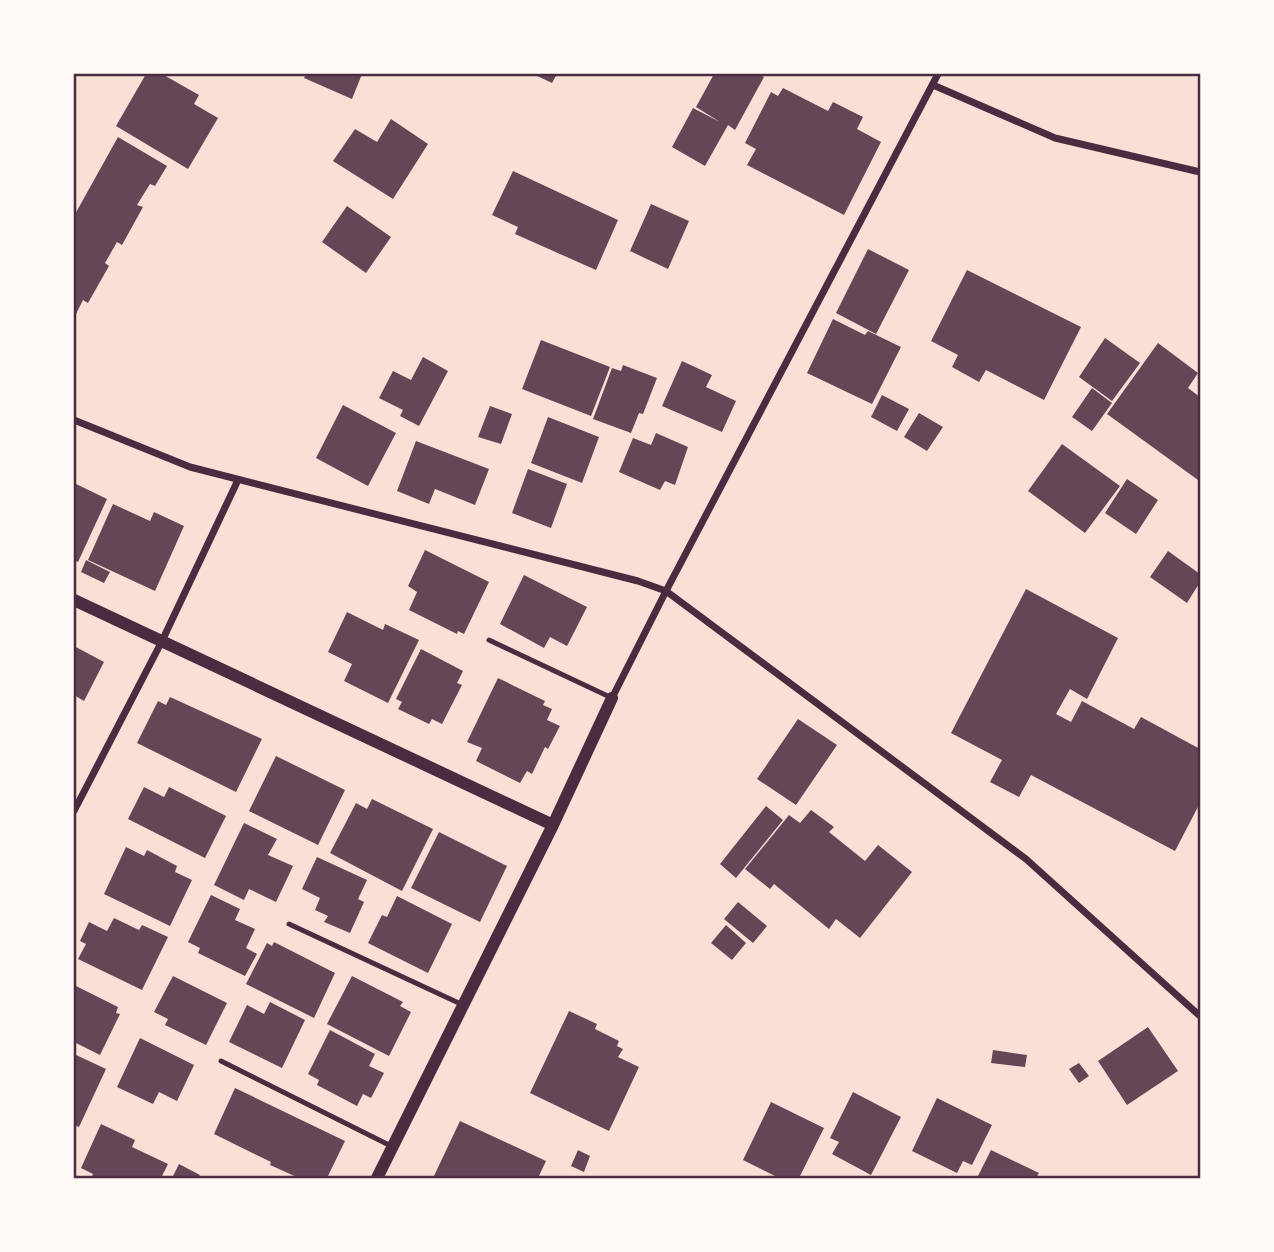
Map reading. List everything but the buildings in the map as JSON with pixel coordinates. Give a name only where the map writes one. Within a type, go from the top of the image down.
[{"type":"street","points":[[377,1178],[666,591],[938,74]]},
{"type":"street","points":[[933,85],[1055,138],[1200,172]]},
{"type":"street","points":[[74,420],[190,467],[638,581],[666,591],[1026,859],[1200,1016]]},
{"type":"street","points":[[74,811],[162,641],[238,480]]},
{"type":"street","points":[[74,600],[553,825]]},
{"type":"lane","points":[[489,640],[612,698]]},
{"type":"lane","points":[[289,924],[463,1005]]},
{"type":"lane","points":[[221,1061],[393,1147]]}]
